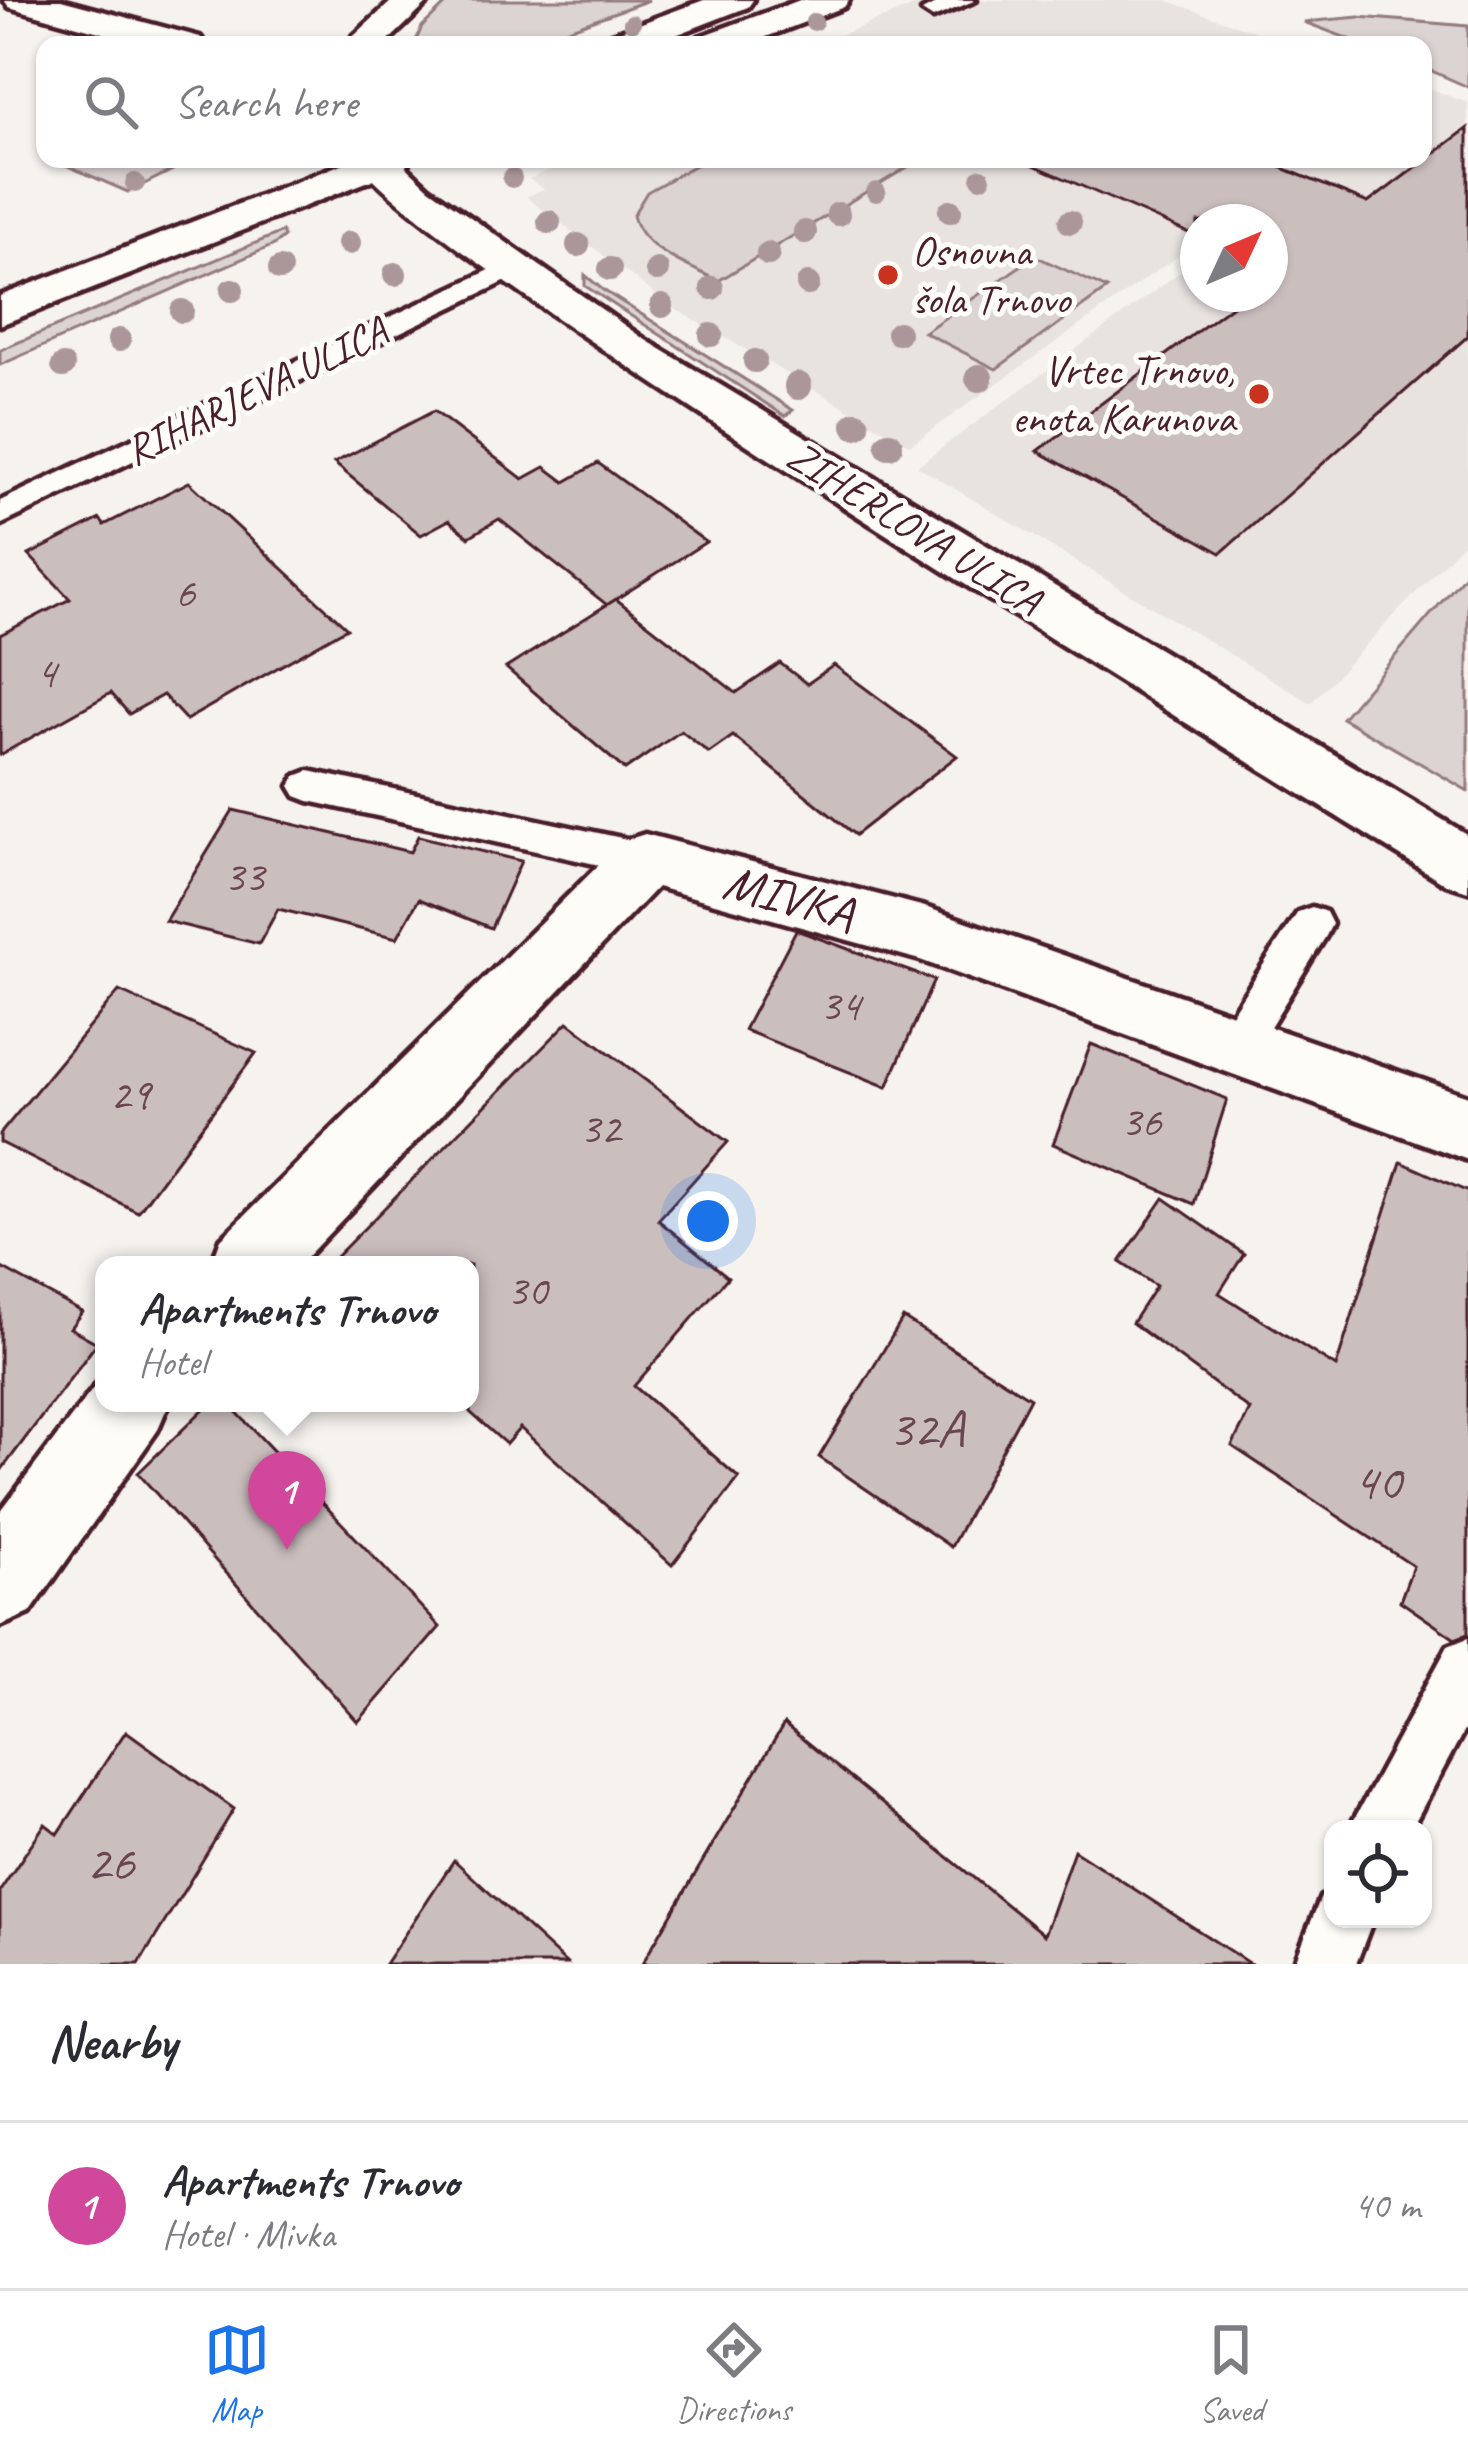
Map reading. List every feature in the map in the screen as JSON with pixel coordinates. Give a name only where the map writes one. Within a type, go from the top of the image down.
[{"type":"street","points":[[21,0],[154,36]]},
{"type":"street","points":[[372,36],[414,0]]},
{"type":"street","points":[[641,36],[736,0]]},
{"type":"street","points":[[736,36],[832,0]]},
{"type":"street","points":[[0,311],[362,168]]},
{"type":"street","name":"ZIHERLOVA ULICA","points":[[389,168],[414,197],[511,268],[772,441],[1468,866]]},
{"type":"street","points":[[257,1256],[645,859]]},
{"type":"street","name":"MIVKA","points":[[645,859],[926,934],[1468,1128]]},
{"type":"street","points":[[0,1583],[123,1412]]},
{"type":"lane","points":[[933,11],[964,0]]},
{"type":"lane","name":"RIHARJEVA ULICA","points":[[0,514],[511,268]]},
{"type":"lane","points":[[309,787],[645,859]]},
{"type":"lane","points":[[1235,1045],[1312,924]]},
{"type":"lane","points":[[1384,1820],[1468,1666]]},
{"type":"lane","points":[[1325,1964],[1339,1928]]},
{"type":"shaded area","points":[[450,0],[649,0],[549,36],[418,36]]},
{"type":"shaded area","points":[[929,0],[1166,0],[1267,36],[838,36]]},
{"type":"shaded area","points":[[1359,17],[1468,26],[1468,87],[1432,71],[1432,36],[1341,36],[1304,22]]},
{"type":"shaded area","points":[[1432,89],[1468,103],[1468,538],[1311,703],[917,466],[1180,272],[1180,312],[1288,312],[1288,204],[1180,204],[1180,255],[910,445],[675,309],[526,197],[544,189],[529,179],[554,168],[1432,168]]},
{"type":"shaded area","points":[[72,168],[177,168],[128,192]]},
{"type":"shaded area","points":[[690,168],[906,168],[718,281],[680,263],[638,228],[633,215],[647,192]]},
{"type":"shaded area","points":[[282,232],[284,237],[274,245],[0,365],[0,350]]},
{"type":"shaded area","points":[[1035,256],[1107,289],[996,369],[924,332]]},
{"type":"shaded area","points":[[585,275],[793,410],[785,416],[585,286]]},
{"type":"shaded area","points":[[1468,571],[1468,791],[1342,718]]},
{"type":"building","name":"Vrtec Trnovo, enota Karunova","points":[[1468,128],[1468,336],[1221,553],[1038,451],[1223,312],[1288,312],[1288,204],[1180,204],[1180,229],[1041,168],[1283,168],[1368,203],[1415,168],[1432,168],[1432,155]]},
{"type":"building","points":[[434,411],[523,479],[545,467],[565,482],[598,463],[706,542],[607,605],[499,519],[469,537],[449,520],[421,535],[334,463]]},
{"type":"building","points":[[189,482],[347,628],[186,720],[163,695],[129,714],[111,693],[0,755],[0,635],[70,599],[29,555],[100,519],[104,525]]},
{"type":"building","points":[[616,599],[736,693],[780,663],[807,684],[834,665],[957,756],[855,835],[733,736],[709,753],[681,731],[625,770],[506,668]]},
{"type":"building","points":[[233,810],[410,852],[418,836],[521,861],[491,928],[419,899],[397,938],[278,909],[259,944],[165,921]]},
{"type":"building","points":[[796,930],[934,980],[887,1087],[744,1030]]},
{"type":"building","points":[[119,991],[256,1053],[138,1212],[0,1142],[0,1134]]},
{"type":"building","points":[[568,1022],[728,1142],[658,1220],[728,1277],[634,1386],[739,1478],[672,1565],[520,1428],[506,1444],[470,1412],[479,1412],[479,1256],[337,1256]]},
{"type":"building","points":[[1091,1044],[1227,1099],[1194,1204],[1053,1144]]},
{"type":"building","points":[[1401,1162],[1468,1192],[1468,1634],[1455,1639],[1400,1601],[1413,1566],[1232,1446],[1250,1410],[1132,1323],[1156,1286],[1120,1262],[1164,1198],[1244,1254],[1219,1293],[1336,1367]]},
{"type":"building","points":[[0,1267],[82,1312],[70,1328],[95,1346],[0,1472]]},
{"type":"building","points":[[903,1318],[1030,1398],[951,1547],[819,1457]]},
{"type":"building","points":[[201,1412],[237,1412],[440,1627],[358,1722],[138,1473]]},
{"type":"building","points":[[784,1724],[1044,1935],[1074,1850],[1250,1964],[642,1964]]},
{"type":"building","points":[[126,1731],[234,1809],[139,1964],[0,1964],[0,1891],[45,1824],[58,1834]]},
{"type":"building","points":[[454,1860],[567,1964],[385,1964]]},
{"type":"place","name":"Osnovna šola Trnovo","points":[[888,275]]},
{"type":"place","name":"Vrtec Trnovo, enota Karunova","points":[[1259,394]]},
{"type":"place","name":"Apartments Trnovo","points":[[287,1550]]}]
